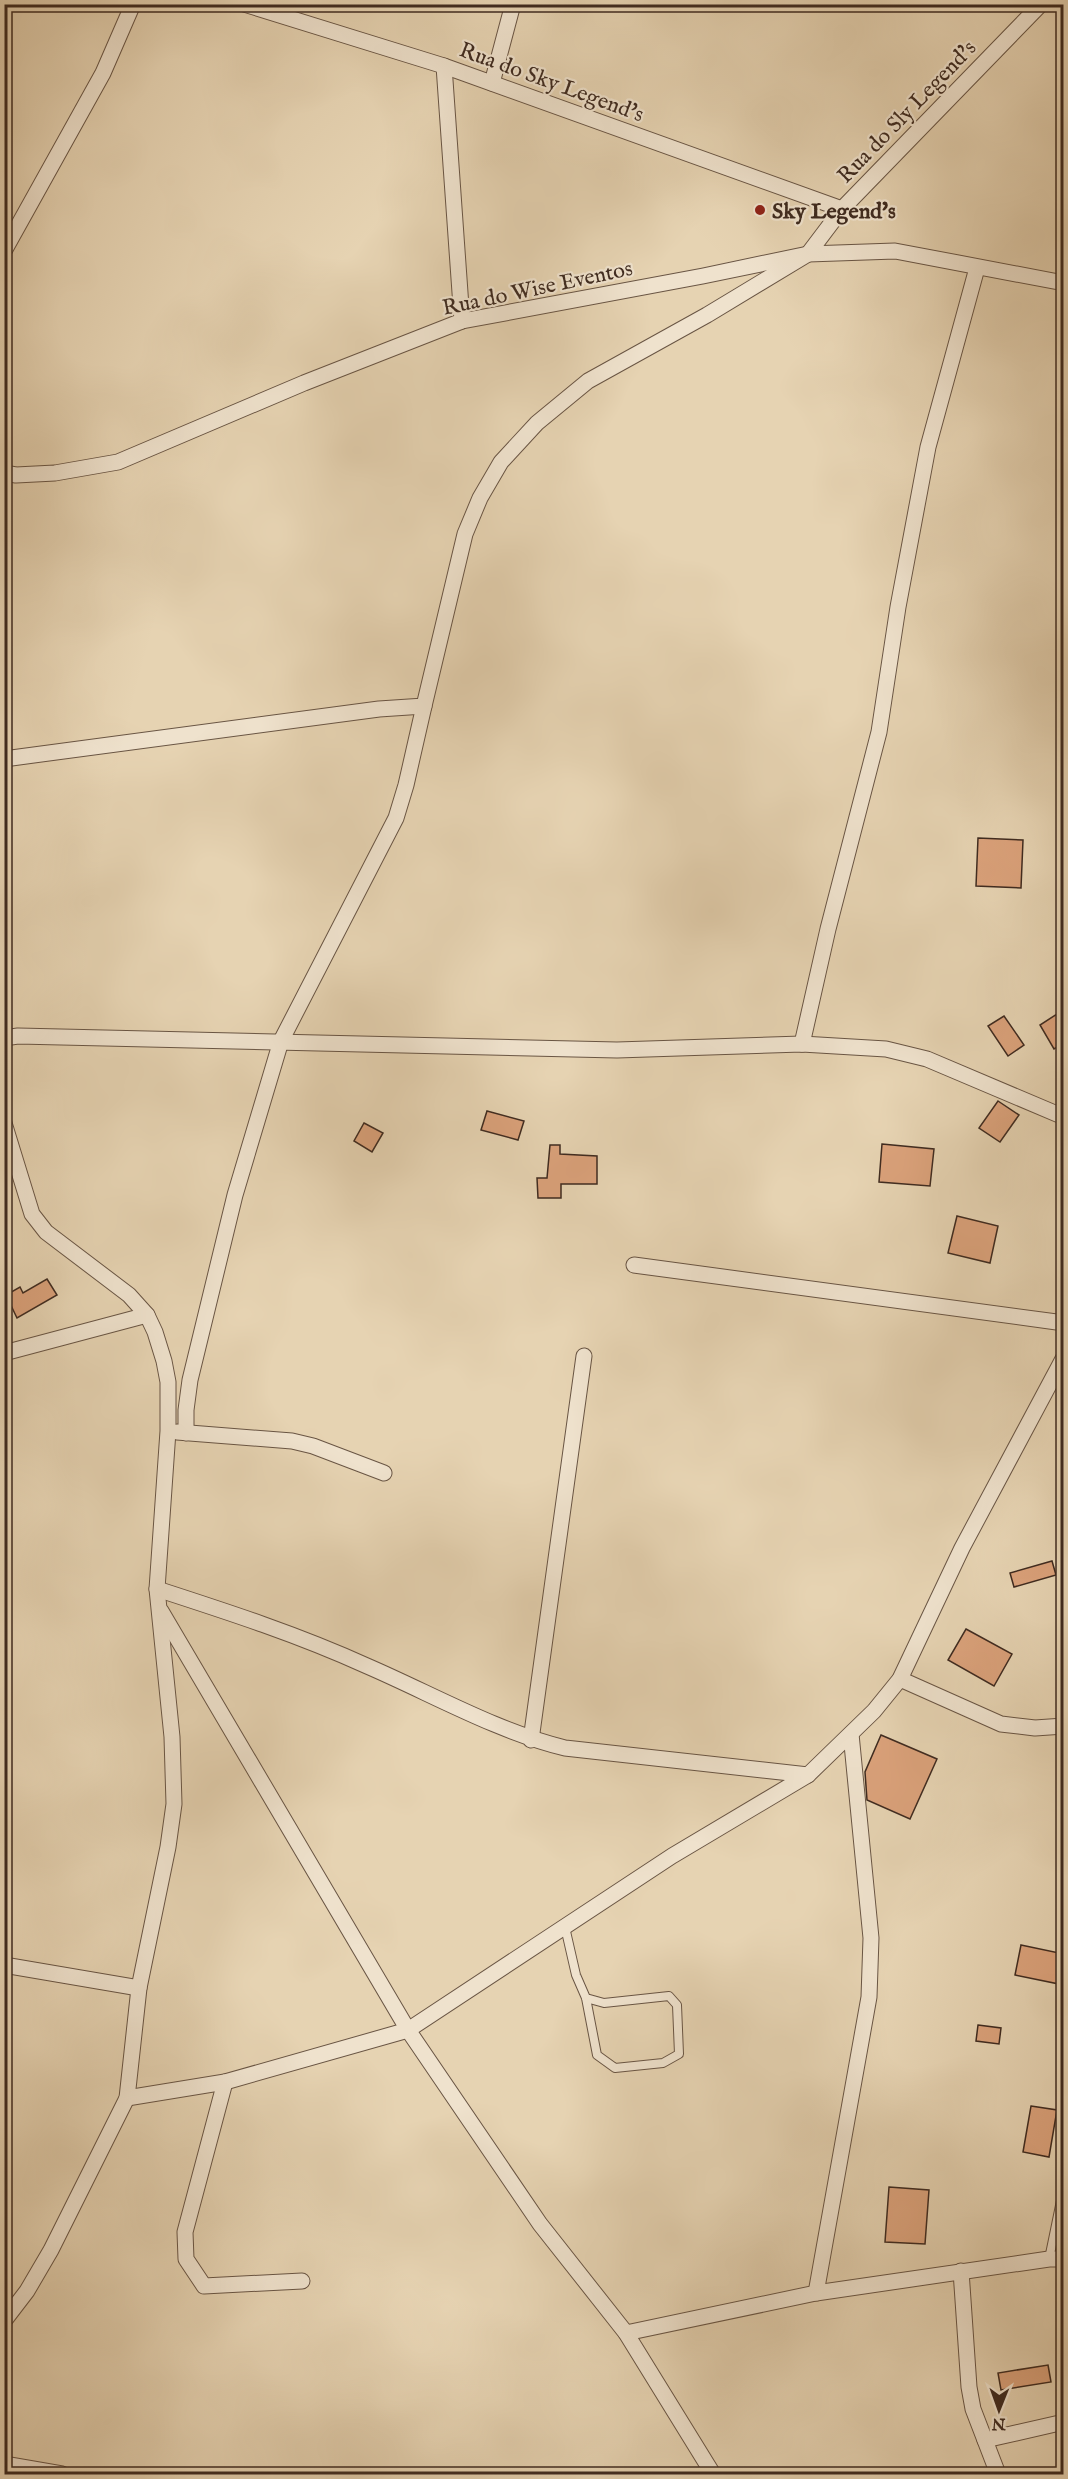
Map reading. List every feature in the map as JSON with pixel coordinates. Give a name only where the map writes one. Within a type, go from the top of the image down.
[{"type":"street","points":[[4,251],[103,73],[133,4]]},
{"type":"street","name":"Rua do Sky Legend's","points":[[244,4],[444,66],[842,208]]},
{"type":"street","points":[[492,83],[513,4]]},
{"type":"street","name":"Rua do Sly Legend's","points":[[808,254],[842,208],[1041,4]]},
{"type":"street","points":[[444,66],[462,321]]},
{"type":"street","name":"Rua do Wise Eventos","points":[[4,473],[15,475],[55,473],[118,462],[304,383],[462,321],[808,254],[895,251],[1064,283]]},
{"type":"street","points":[[186,1433],[190,1380],[235,1195],[281,1041],[396,819],[465,534],[480,498],[501,462],[537,423],[588,381],[707,315],[808,254]]},
{"type":"street","points":[[802,1044],[828,929],[879,732],[898,607],[928,447],[977,268]]},
{"type":"street","points":[[4,759],[379,709],[424,706]]},
{"type":"street","points":[[4,1038],[18,1036],[281,1041],[617,1050],[802,1044],[886,1049],[927,1059],[1064,1118]]},
{"type":"street","points":[[4,1123],[32,1214],[46,1232],[129,1294],[147,1315],[155,1332],[168,1382],[168,1431],[158,1606],[172,1737],[174,1804],[168,1847],[139,1988],[127,2098],[51,2250],[27,2291],[4,2321]]},
{"type":"street","points":[[634,1265],[1064,1323]]},
{"type":"street","points":[[4,1353],[147,1315]]},
{"type":"street","points":[[531,1740],[584,1356]]},
{"type":"street","points":[[127,2098],[225,2082],[408,2030],[672,1856],[808,1775],[851,1734],[900,1679],[962,1548],[1064,1357]]},
{"type":"street","points":[[168,1431],[292,1441],[313,1446],[384,1473]]},
{"type":"street","points":[[158,1589],[271,1626],[531,1740],[565,1748],[808,1775]]},
{"type":"street","points":[[158,1606],[408,2030],[540,2224],[626,2333],[713,2475]]},
{"type":"street","points":[[900,1679],[1001,1724],[1035,1728],[1064,1726]]},
{"type":"street","points":[[816,2293],[869,1997],[872,1938],[851,1734]]},
{"type":"street","points":[[4,1965],[139,1988]]},
{"type":"street","points":[[225,2082],[185,2232],[186,2259],[204,2286],[302,2281]]},
{"type":"street","points":[[626,2333],[816,2293],[1056,2259]]},
{"type":"street","points":[[961,2271],[969,2386],[973,2409],[998,2475]]},
{"type":"street","points":[[985,2440],[1064,2422]]},
{"type":"street","points":[[4,2464],[62,2475]]},
{"type":"lane","points":[[565,1927],[576,1975],[586,1998],[597,2055],[615,2067],[663,2063],[679,2054],[677,2005],[669,1995],[604,2003],[586,1998]]},
{"type":"lane","points":[[1056,2259],[1064,2186]]},
{"type":"building","points":[[978,838],[1023,840],[1021,888],[976,886]]},
{"type":"building","points":[[1057,1014],[1064,1024],[1064,1043],[1054,1049],[1040,1025]]},
{"type":"building","points":[[1004,1016],[1024,1045],[1008,1056],[988,1026]]},
{"type":"building","points":[[998,1101],[1019,1115],[1000,1142],[979,1128]]},
{"type":"building","points":[[487,1111],[524,1121],[518,1140],[481,1130]]},
{"type":"building","points":[[364,1123],[383,1133],[372,1152],[354,1141]]},
{"type":"building","points":[[882,1144],[934,1149],[930,1186],[879,1182]]},
{"type":"building","points":[[550,1145],[560,1145],[560,1154],[597,1156],[597,1184],[561,1184],[561,1198],[538,1198],[537,1178],[547,1178]]},
{"type":"building","points":[[957,1216],[998,1226],[990,1263],[948,1253]]},
{"type":"building","points":[[47,1279],[57,1295],[17,1318],[6,1295],[20,1287],[23,1293]]},
{"type":"building","points":[[1052,1561],[1056,1575],[1014,1587],[1010,1573]]},
{"type":"building","points":[[966,1629],[1012,1654],[994,1686],[948,1660]]},
{"type":"building","points":[[881,1735],[937,1759],[910,1819],[867,1800],[865,1772]]},
{"type":"building","points":[[1021,1945],[1064,1954],[1059,1984],[1015,1975]]},
{"type":"building","points":[[978,2025],[1001,2028],[999,2044],[976,2041]]},
{"type":"building","points":[[1031,2106],[1057,2110],[1049,2157],[1023,2152]]},
{"type":"building","points":[[889,2187],[929,2190],[925,2244],[885,2242]]},
{"type":"building","points":[[1048,2365],[1051,2382],[1001,2390],[998,2373]]},
{"type":"place","name":"Sky Legend's","points":[[760,210]]}]
